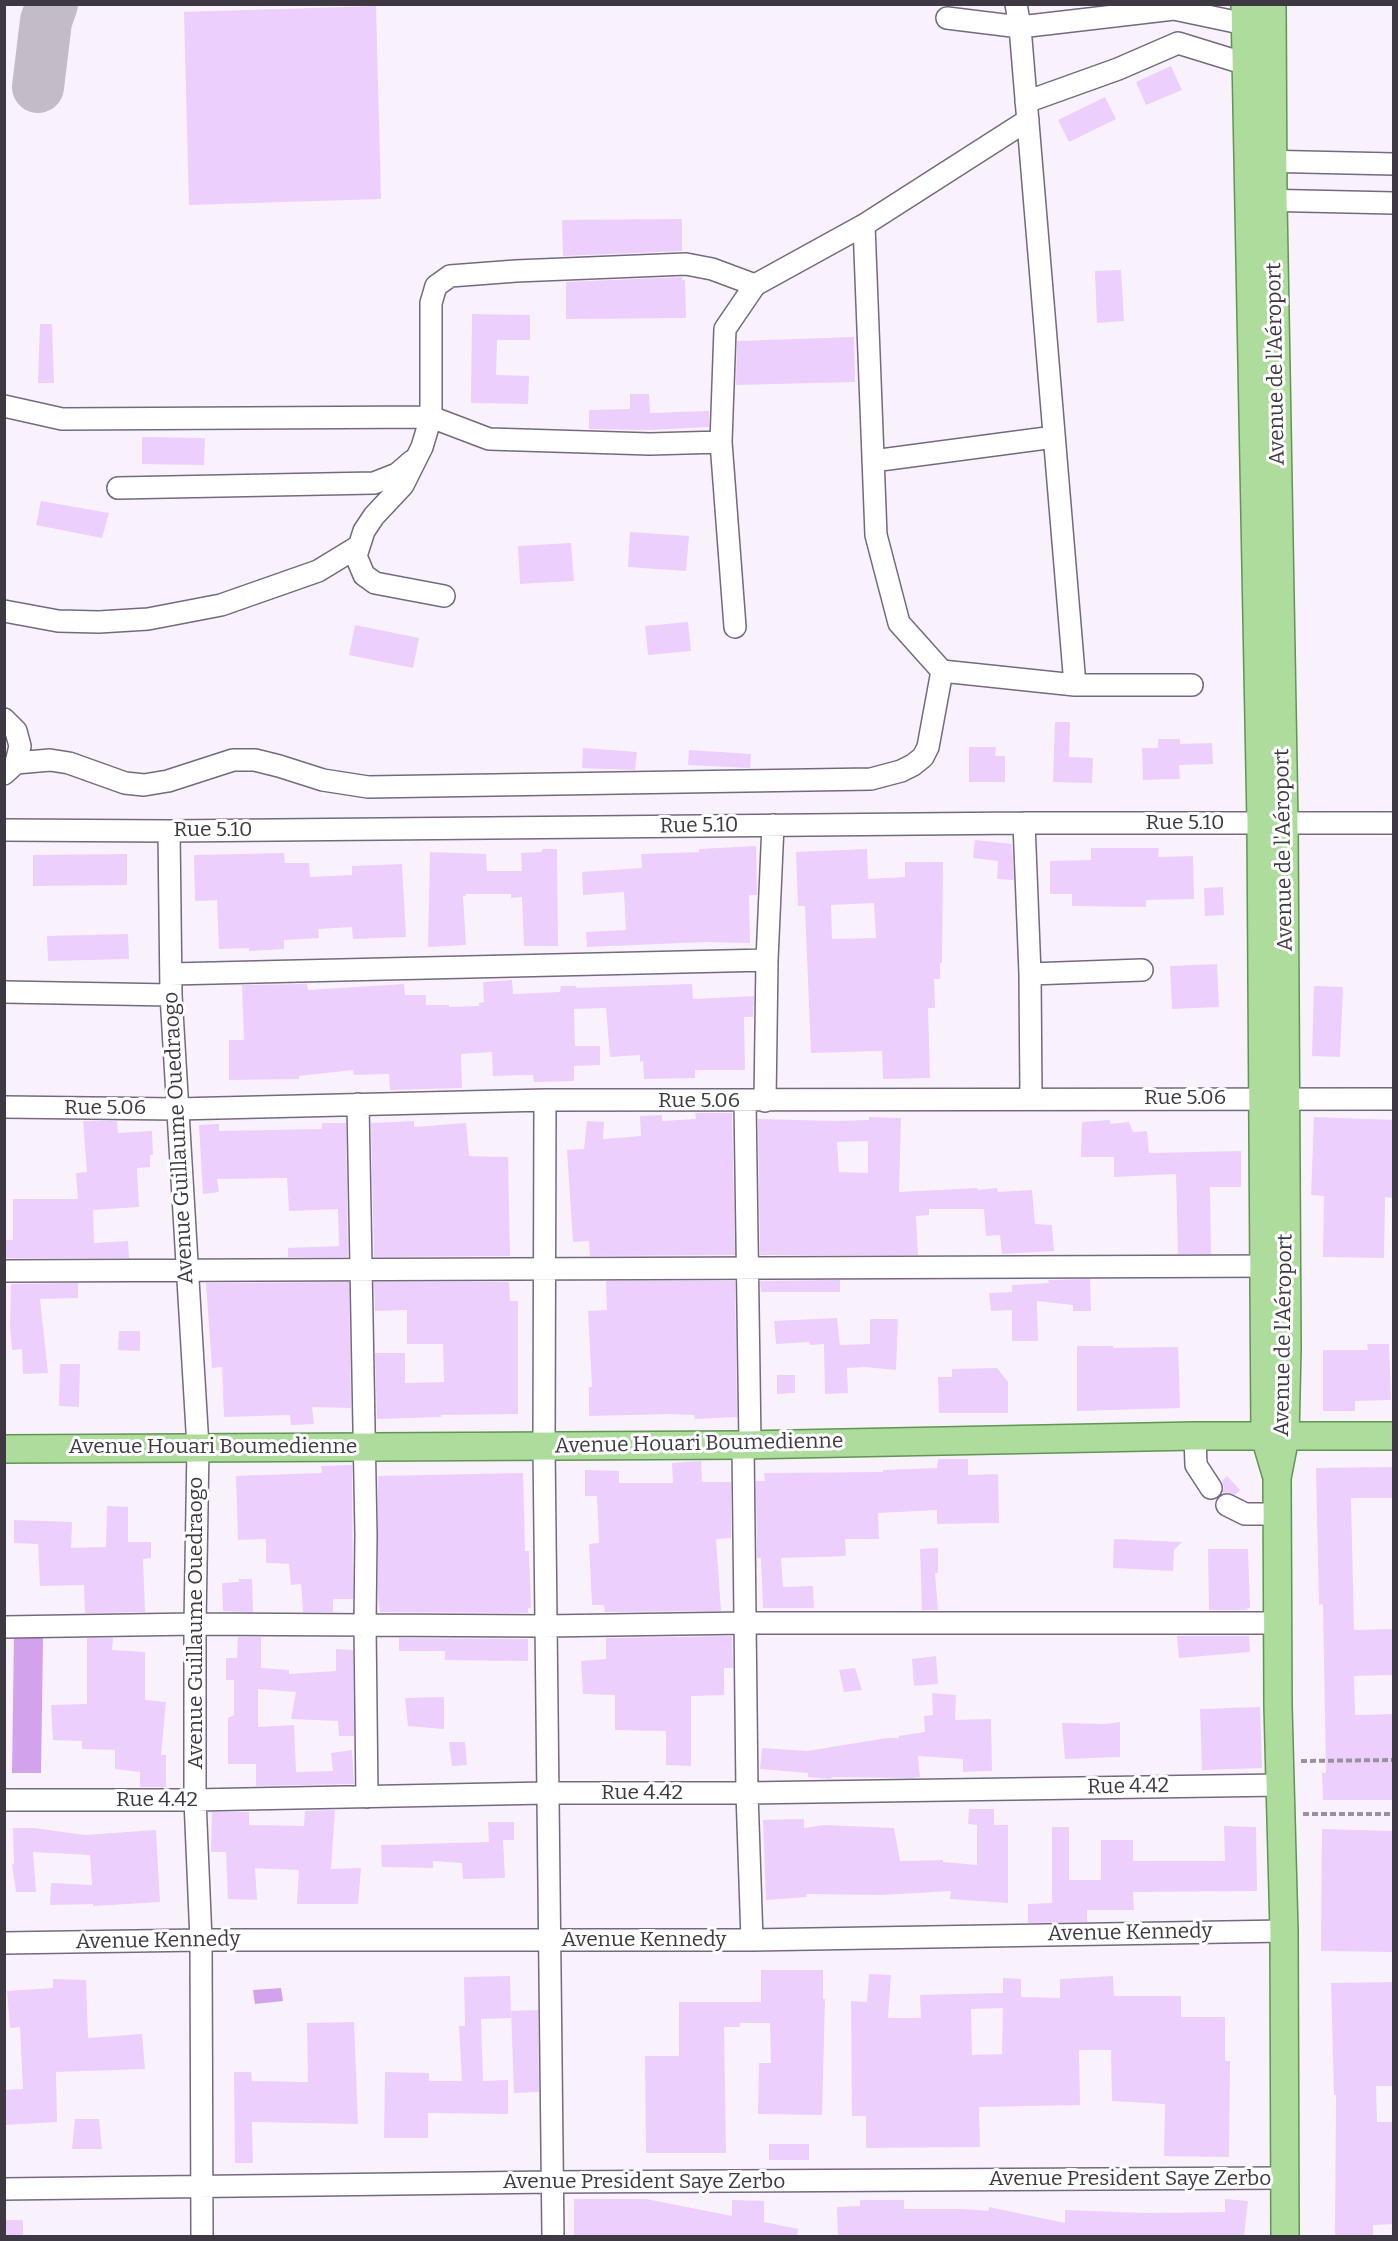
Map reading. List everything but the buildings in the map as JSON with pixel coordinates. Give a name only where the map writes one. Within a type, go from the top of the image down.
[{"type":"main road","name":"Avenue de l'Aéroport","points":[[1245,14],[1246,64],[1260,161]]},
{"type":"main road","name":"Avenue de l'Aéroport","points":[[1272,14],[1260,161],[1272,823],[1275,1437],[1284,1931],[1285,2236]]},
{"type":"main road","name":"Avenue Houari Boumedienne","points":[[4,1449],[747,1445],[1195,1436],[1394,1436]]},
{"type":"street","points":[[1016,4],[1020,27],[1075,685]]},
{"type":"street","points":[[947,18],[1020,27],[1174,9],[1272,14]]},
{"type":"street","points":[[735,627],[721,442],[725,329],[755,285],[864,225],[1027,111],[1118,69],[1178,43],[1246,64]]},
{"type":"street","points":[[1260,161],[1394,164]]},
{"type":"street","points":[[1261,200],[1394,203]]},
{"type":"street","points":[[864,225],[876,535],[899,623],[942,671],[1075,685],[1192,685]]},
{"type":"street","points":[[444,596],[375,583],[364,575],[358,566],[356,556],[364,531],[374,516],[403,485],[422,447],[432,417],[430,303],[436,286],[450,276],[686,264],[712,269],[755,285]]},
{"type":"street","points":[[4,406],[62,419],[432,417],[489,439],[650,444],[721,442]]},
{"type":"street","points":[[873,460],[1054,436]]},
{"type":"street","points":[[118,488],[374,483],[397,474],[417,457]]},
{"type":"street","points":[[4,611],[58,621],[99,622],[148,619],[221,605],[318,571],[359,546]]},
{"type":"street","points":[[10,768],[50,760],[69,764],[124,783],[144,785],[168,781],[233,760],[255,760],[279,765],[323,780],[368,786],[871,779],[901,771],[923,757],[928,747],[942,671]]},
{"type":"street","points":[[4,719],[16,732],[20,746],[10,768]]},
{"type":"street","name":"Rue 5.10","points":[[4,830],[169,831],[773,825],[1394,823]]},
{"type":"street","points":[[1024,824],[1030,974],[1031,1098]]},
{"type":"street","points":[[752,1940],[747,1793],[748,1267],[755,1101],[767,960],[773,825]]},
{"type":"street","name":"Avenue Guillaume Ouedraogo","points":[[169,831],[171,984],[198,1447],[195,1800],[201,1940],[202,2236]]},
{"type":"street","points":[[4,992],[767,960]]},
{"type":"street","points":[[1030,974],[1142,970]]},
{"type":"street","name":"Rue 5.06","points":[[4,1107],[177,1108],[545,1100],[1394,1099]]},
{"type":"street","points":[[545,1100],[546,1793],[553,2236]]},
{"type":"street","points":[[358,1104],[366,1535],[367,1797]]},
{"type":"street","points":[[4,1271],[1274,1265]]},
{"type":"street","points":[[1195,1436],[1196,1465],[1211,1488]]},
{"type":"street","points":[[1227,1505],[1245,1514],[1277,1514]]},
{"type":"street","points":[[4,1627],[195,1624],[545,1626],[746,1623],[1278,1623]]},
{"type":"street","name":"Rue 4.42","points":[[4,1800],[195,1800],[546,1793],[747,1793],[1280,1774]]},
{"type":"street","name":"Avenue Kennedy","points":[[4,1943],[201,1940],[752,1940],[1284,1931]]},
{"type":"street","name":"Avenue President Saye Zerbo","points":[[4,2189],[552,2182],[1284,2178]]},
{"type":"path","points":[[1280,1774],[1394,1760]]},
{"type":"path","points":[[1281,1814],[1394,1814]]},
{"type":"shaded area","points":[[14,1636],[43,1637],[41,1773],[12,1773]]},
{"type":"shaded area","points":[[281,1988],[283,2001],[255,2004],[253,1990]]},
{"type":"taxiway","points":[[38,87],[46,21],[52,4]]}]
